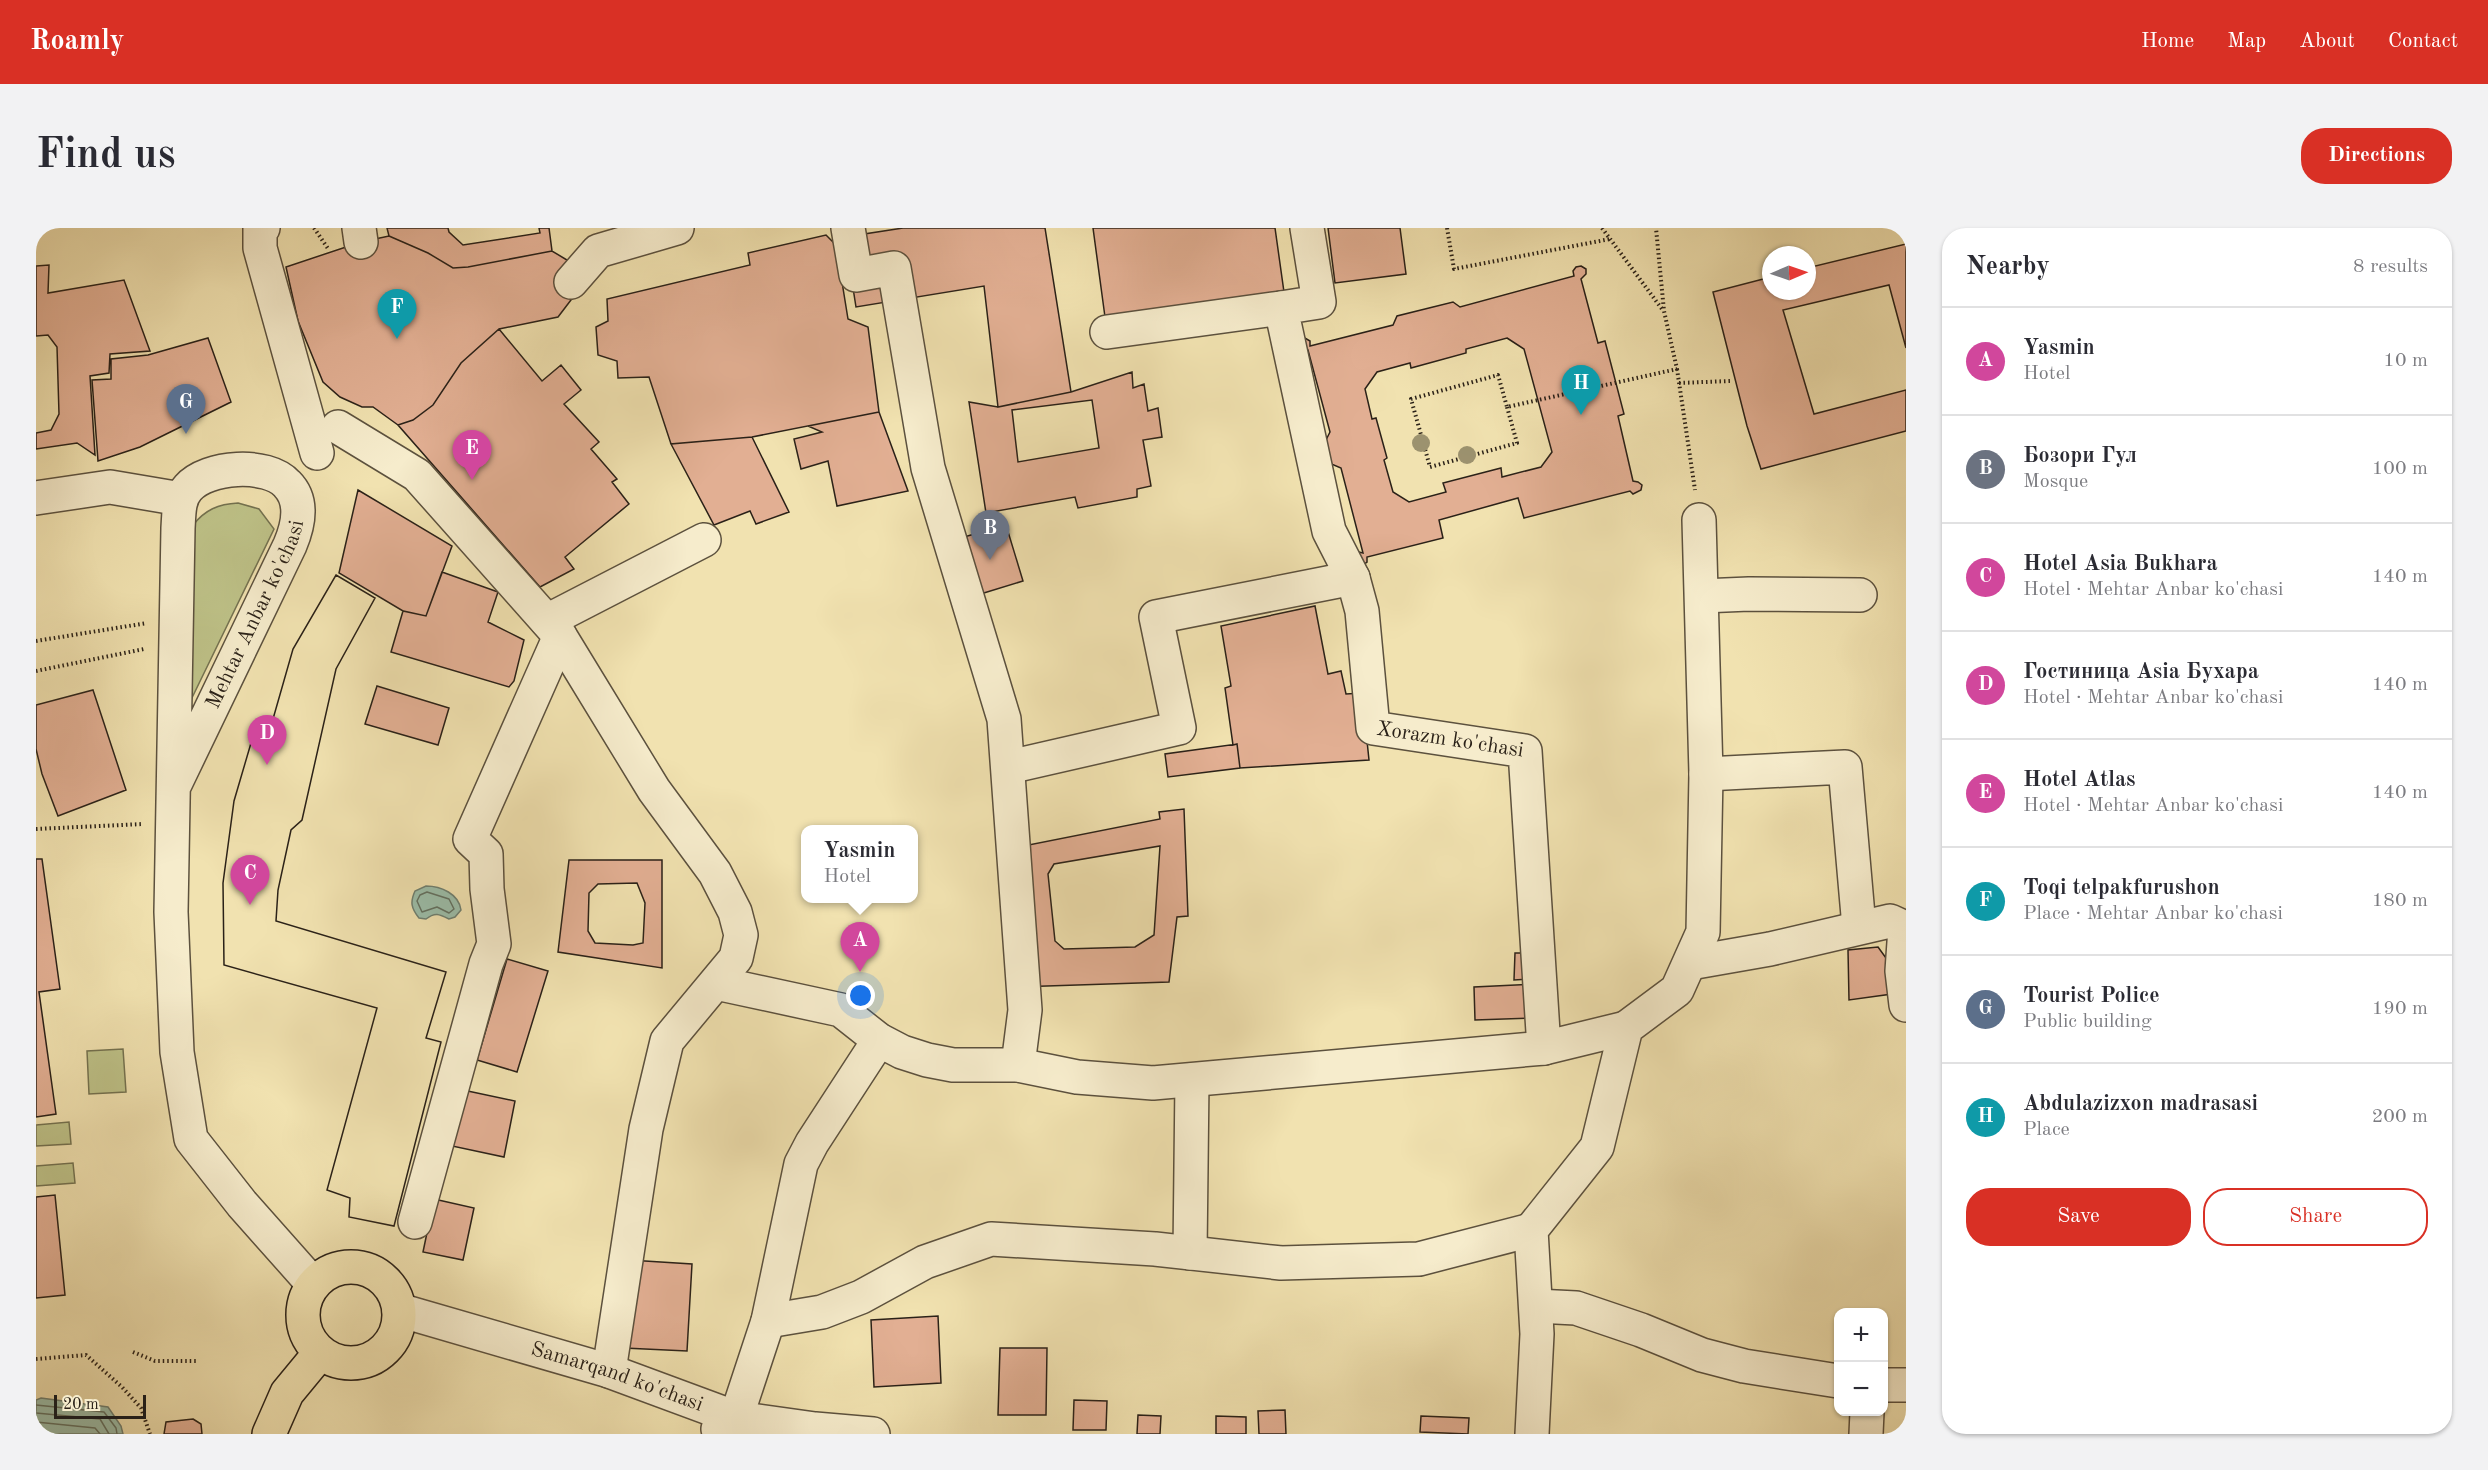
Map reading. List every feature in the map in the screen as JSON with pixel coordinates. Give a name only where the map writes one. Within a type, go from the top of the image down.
[{"type":"main road","points":[[346,1266],[365,1268],[382,1277],[394,1292],[399,1310],[398,1329],[389,1346],[374,1358],[356,1363],[337,1361],[320,1353],[308,1338],[302,1319],[304,1301],[313,1284],[328,1271],[346,1266]]},
{"type":"main road","points":[[269,1434],[287,1393],[320,1353]]},
{"type":"street","points":[[263,228],[260,229],[260,248],[316,453]]},
{"type":"street","points":[[571,282],[598,250],[677,228]]},
{"type":"street","points":[[848,228],[856,275],[894,268],[927,468],[1004,719],[1025,1010],[1018,1065]]},
{"type":"street","points":[[1107,332],[1319,302],[1307,228]]},
{"type":"street","points":[[1009,767],[1179,728],[1156,617],[1353,578],[1329,531],[1281,308]]},
{"type":"street","points":[[338,427],[417,475],[554,628],[654,790],[715,873],[735,912],[741,934],[736,958],[666,1041],[646,1129],[609,1371]]},
{"type":"street","name":"Mehtar Anbar ko'chasi","points":[[175,784],[291,545],[298,525],[298,506],[287,484],[267,472],[233,469],[214,472],[189,487],[181,499],[178,528],[171,912],[173,996],[177,1052],[191,1139],[242,1204],[313,1284]]},
{"type":"street","points":[[36,498],[110,487],[181,499]]},
{"type":"street","points":[[716,982],[841,1010],[879,1040],[902,1052],[953,1065],[1018,1065],[1077,1077],[1153,1083],[1544,1048],[1626,1028],[1677,990],[1703,932],[1706,774],[1699,520]]},
{"type":"street","points":[[415,1222],[486,964],[494,944],[487,889],[486,854],[470,838],[554,628],[704,540]]},
{"type":"street","name":"Xorazm ko'chasi","points":[[1353,578],[1362,611],[1374,728],[1525,751],[1544,1048]]},
{"type":"street","points":[[1702,596],[1860,595]]},
{"type":"street","points":[[1706,774],[1845,767],[1859,927]]},
{"type":"street","points":[[1690,963],[1770,949],[1890,921],[1905,928],[1906,1005]]},
{"type":"street","points":[[768,1321],[822,1312],[861,1297],[926,1262],[991,1239],[1190,1253],[1281,1263],[1419,1259],[1531,1230],[1597,1147],[1626,1028]]},
{"type":"street","points":[[725,1426],[768,1321],[801,1164],[812,1143],[879,1040]]},
{"type":"street","points":[[1190,1253],[1192,1080]]},
{"type":"street","points":[[1531,1230],[1538,1334],[1532,1434]]},
{"type":"street","points":[[1536,1306],[1576,1308],[1702,1354],[1744,1366],[1834,1380]]},
{"type":"street","name":"Samarqand ko'chasi","points":[[399,1310],[609,1371],[725,1426],[873,1434]]},
{"type":"street","points":[[1888,1385],[1906,1385]]},
{"type":"street","points":[[1866,1434],[1867,1416]]},
{"type":"path","points":[[314,228],[330,252]]},
{"type":"path","points":[[1447,228],[1454,269],[1610,239]]},
{"type":"path","points":[[1602,228],[1664,311]]},
{"type":"path","points":[[1656,228],[1664,311],[1677,369],[1699,520]]},
{"type":"path","points":[[1507,407],[1677,369]]},
{"type":"path","points":[[1498,375],[1507,407],[1517,443],[1430,468],[1411,399],[1498,375]]},
{"type":"path","points":[[1679,382],[1730,381]]},
{"type":"path","points":[[36,641],[177,618]]},
{"type":"path","points":[[36,671],[134,650]]},
{"type":"path","points":[[36,829],[173,821]]},
{"type":"path","points":[[132,1352],[154,1361],[197,1361]]},
{"type":"path","points":[[36,1359],[86,1355],[122,1387],[141,1408],[150,1434]]},
{"type":"green space","points":[[238,503],[259,509],[274,529],[189,704],[193,525],[202,515],[212,509]]},
{"type":"green space","points":[[123,1049],[126,1092],[89,1094],[87,1051]]},
{"type":"green space","points":[[69,1122],[71,1144],[36,1146],[36,1125]]},
{"type":"green space","points":[[73,1163],[75,1183],[36,1186],[36,1166]]},
{"type":"water","points":[[426,886],[443,889],[453,895],[460,904],[461,910],[455,917],[449,919],[437,914],[426,919],[419,918],[413,908],[412,898],[415,891]]},
{"type":"water","points":[[41,1398],[108,1407],[121,1426],[123,1434],[36,1434],[36,1400]]},
{"type":"building","points":[[387,228],[448,228],[449,232],[463,245],[540,233],[539,228],[549,228],[552,251],[453,268],[428,253],[389,236]]},
{"type":"building","points":[[903,228],[1045,228],[1071,392],[998,407],[984,286],[856,307],[845,237]]},
{"type":"building","points":[[1093,228],[1275,228],[1284,292],[1105,317]]},
{"type":"building","points":[[1328,228],[1400,228],[1406,274],[1335,283]]},
{"type":"building","points":[[826,235],[836,245],[848,319],[868,327],[879,412],[752,437],[671,444],[649,377],[618,378],[617,361],[598,355],[596,327],[608,321],[607,299],[750,265],[748,253]]},
{"type":"building","points":[[389,236],[428,253],[453,268],[552,251],[567,260],[574,296],[558,317],[499,329],[461,363],[433,405],[413,420],[398,425],[373,407],[362,407],[340,397],[323,382],[298,321],[286,267],[361,242]]},
{"type":"building","points":[[1906,244],[1906,348],[1889,285],[1783,310],[1814,414],[1906,390],[1906,431],[1761,469],[1747,426],[1713,292],[1762,279],[1762,300],[1816,300],[1816,266]]},
{"type":"building","points":[[49,265],[48,293],[124,280],[150,351],[110,354],[109,373],[90,376],[95,455],[77,443],[36,449],[36,433],[51,430],[59,414],[57,347],[48,335],[36,336],[36,266]]},
{"type":"building","points":[[1581,266],[1586,269],[1586,274],[1581,279],[1598,343],[1605,341],[1624,414],[1618,416],[1633,481],[1642,485],[1641,490],[1633,494],[1630,491],[1524,518],[1518,498],[1439,520],[1443,538],[1367,557],[1367,562],[1363,565],[1355,555],[1359,552],[1363,553],[1341,468],[1329,463],[1324,444],[1330,432],[1308,350],[1302,351],[1300,339],[1305,338],[1310,341],[1310,346],[1393,325],[1397,316],[1453,302],[1460,307],[1574,276],[1573,271],[1576,267]],"holes":[[[1507,338],[1524,349],[1552,452],[1541,467],[1502,477],[1501,468],[1443,483],[1446,492],[1409,502],[1393,492],[1384,460],[1387,458],[1376,418],[1372,419],[1365,389],[1377,372],[1410,363],[1411,368],[1466,353],[1466,349]]]},
{"type":"building","points":[[499,329],[542,381],[561,365],[581,390],[564,404],[599,442],[591,449],[617,479],[612,482],[629,504],[565,557],[574,569],[540,587],[398,425],[413,420],[433,405],[461,363]]},
{"type":"building","points":[[208,338],[231,402],[140,447],[98,461],[92,380],[111,379],[111,359],[148,355]]},
{"type":"building","points":[[1132,372],[1133,388],[1144,384],[1148,411],[1158,408],[1162,437],[1143,440],[1151,486],[1137,489],[1137,497],[1078,508],[1075,497],[986,513],[969,402],[998,407],[1071,392]],"holes":[[[1092,400],[1099,448],[1018,462],[1012,410]]]},
{"type":"building","points":[[879,412],[908,491],[837,506],[828,461],[801,469],[794,439],[822,432],[808,426]]},
{"type":"building","points":[[752,437],[789,512],[756,524],[750,511],[714,525],[671,444]]},
{"type":"building","points":[[358,490],[452,546],[426,616],[403,611],[339,573]]},
{"type":"building","points":[[1006,525],[1023,581],[974,596],[957,539]]},
{"type":"building","points":[[442,572],[498,592],[488,622],[524,640],[514,681],[509,687],[391,652],[403,611],[426,616]]},
{"type":"building","points":[[336,575],[375,598],[336,669],[302,820],[291,830],[278,890],[276,921],[446,972],[426,1038],[441,1042],[394,1226],[349,1217],[350,1198],[327,1190],[377,1008],[224,965],[223,883],[234,801],[256,726],[271,726],[293,649]]},
{"type":"building","points":[[336,575],[375,598],[336,669],[302,820],[291,830],[278,890],[276,921],[446,972],[426,1038],[441,1042],[394,1226],[349,1217],[350,1198],[327,1190],[377,1008],[224,965],[223,883],[234,801],[256,726],[271,726],[293,649]]},
{"type":"building","points":[[1315,606],[1328,674],[1341,671],[1346,694],[1362,693],[1369,760],[1240,768],[1237,744],[1233,745],[1225,688],[1231,686],[1221,626]]},
{"type":"building","points":[[377,686],[449,708],[438,745],[365,724]]},
{"type":"building","points":[[93,690],[126,790],[58,816],[42,774],[36,749],[36,705]]},
{"type":"building","points":[[1237,744],[1240,768],[1168,777],[1165,754]]},
{"type":"building","points":[[1184,809],[1188,916],[1177,917],[1169,982],[1016,987],[1014,848],[1160,819],[1159,812]],"holes":[[[1160,846],[1154,935],[1135,947],[1064,949],[1055,941],[1048,874],[1054,864]]]},
{"type":"building","points":[[36,859],[42,859],[60,989],[39,992],[56,1114],[36,1117]]},
{"type":"building","points":[[569,860],[662,860],[662,968],[558,952]],"holes":[[[637,883],[645,903],[643,943],[633,945],[595,943],[588,931],[589,893],[598,884]]]},
{"type":"building","points":[[1878,947],[1894,969],[1899,993],[1849,1000],[1848,950]]},
{"type":"building","points":[[1515,953],[1531,953],[1531,979],[1514,980]]},
{"type":"building","points":[[507,959],[548,971],[517,1072],[477,1060]]},
{"type":"building","points":[[1534,984],[1535,1018],[1475,1020],[1474,987]]},
{"type":"building","points":[[463,1090],[515,1101],[504,1157],[452,1146]]},
{"type":"building","points":[[55,1195],[65,1295],[36,1298],[36,1197]]},
{"type":"building","points":[[434,1199],[474,1208],[463,1260],[423,1252]]},
{"type":"building","points":[[629,1260],[692,1264],[687,1351],[624,1348]]},
{"type":"building","points":[[938,1316],[941,1383],[874,1387],[871,1320]]},
{"type":"building","points":[[1000,1348],[1047,1348],[1046,1415],[998,1415]]},
{"type":"building","points":[[1074,1400],[1107,1401],[1106,1430],[1073,1430]]},
{"type":"building","points":[[1285,1410],[1286,1434],[1259,1434],[1258,1411]]},
{"type":"building","points":[[1138,1415],[1161,1416],[1160,1434],[1137,1434]]},
{"type":"building","points":[[1216,1416],[1246,1417],[1246,1434],[1216,1434]]},
{"type":"building","points":[[1421,1416],[1469,1418],[1468,1434],[1420,1432]]},
{"type":"building","points":[[193,1419],[201,1424],[202,1434],[164,1434],[166,1422]]},
{"type":"place","name":"Toqi telpakfurushon","points":[[397,339]]},
{"type":"place","name":"Abdulazizxon madrasasi","points":[[1581,415]]},
{"type":"place","name":"Tourist Police","points":[[186,434]]},
{"type":"place","name":"Hotel Atlas","points":[[472,480]]},
{"type":"place","name":"Бозори Гул","points":[[990,560]]},
{"type":"place","name":"Гостиница Asia Бухара","points":[[267,765]]},
{"type":"place","name":"Hotel Asia Bukhara","points":[[250,905]]},
{"type":"place","name":"Yasmin","points":[[860,972]]}]
